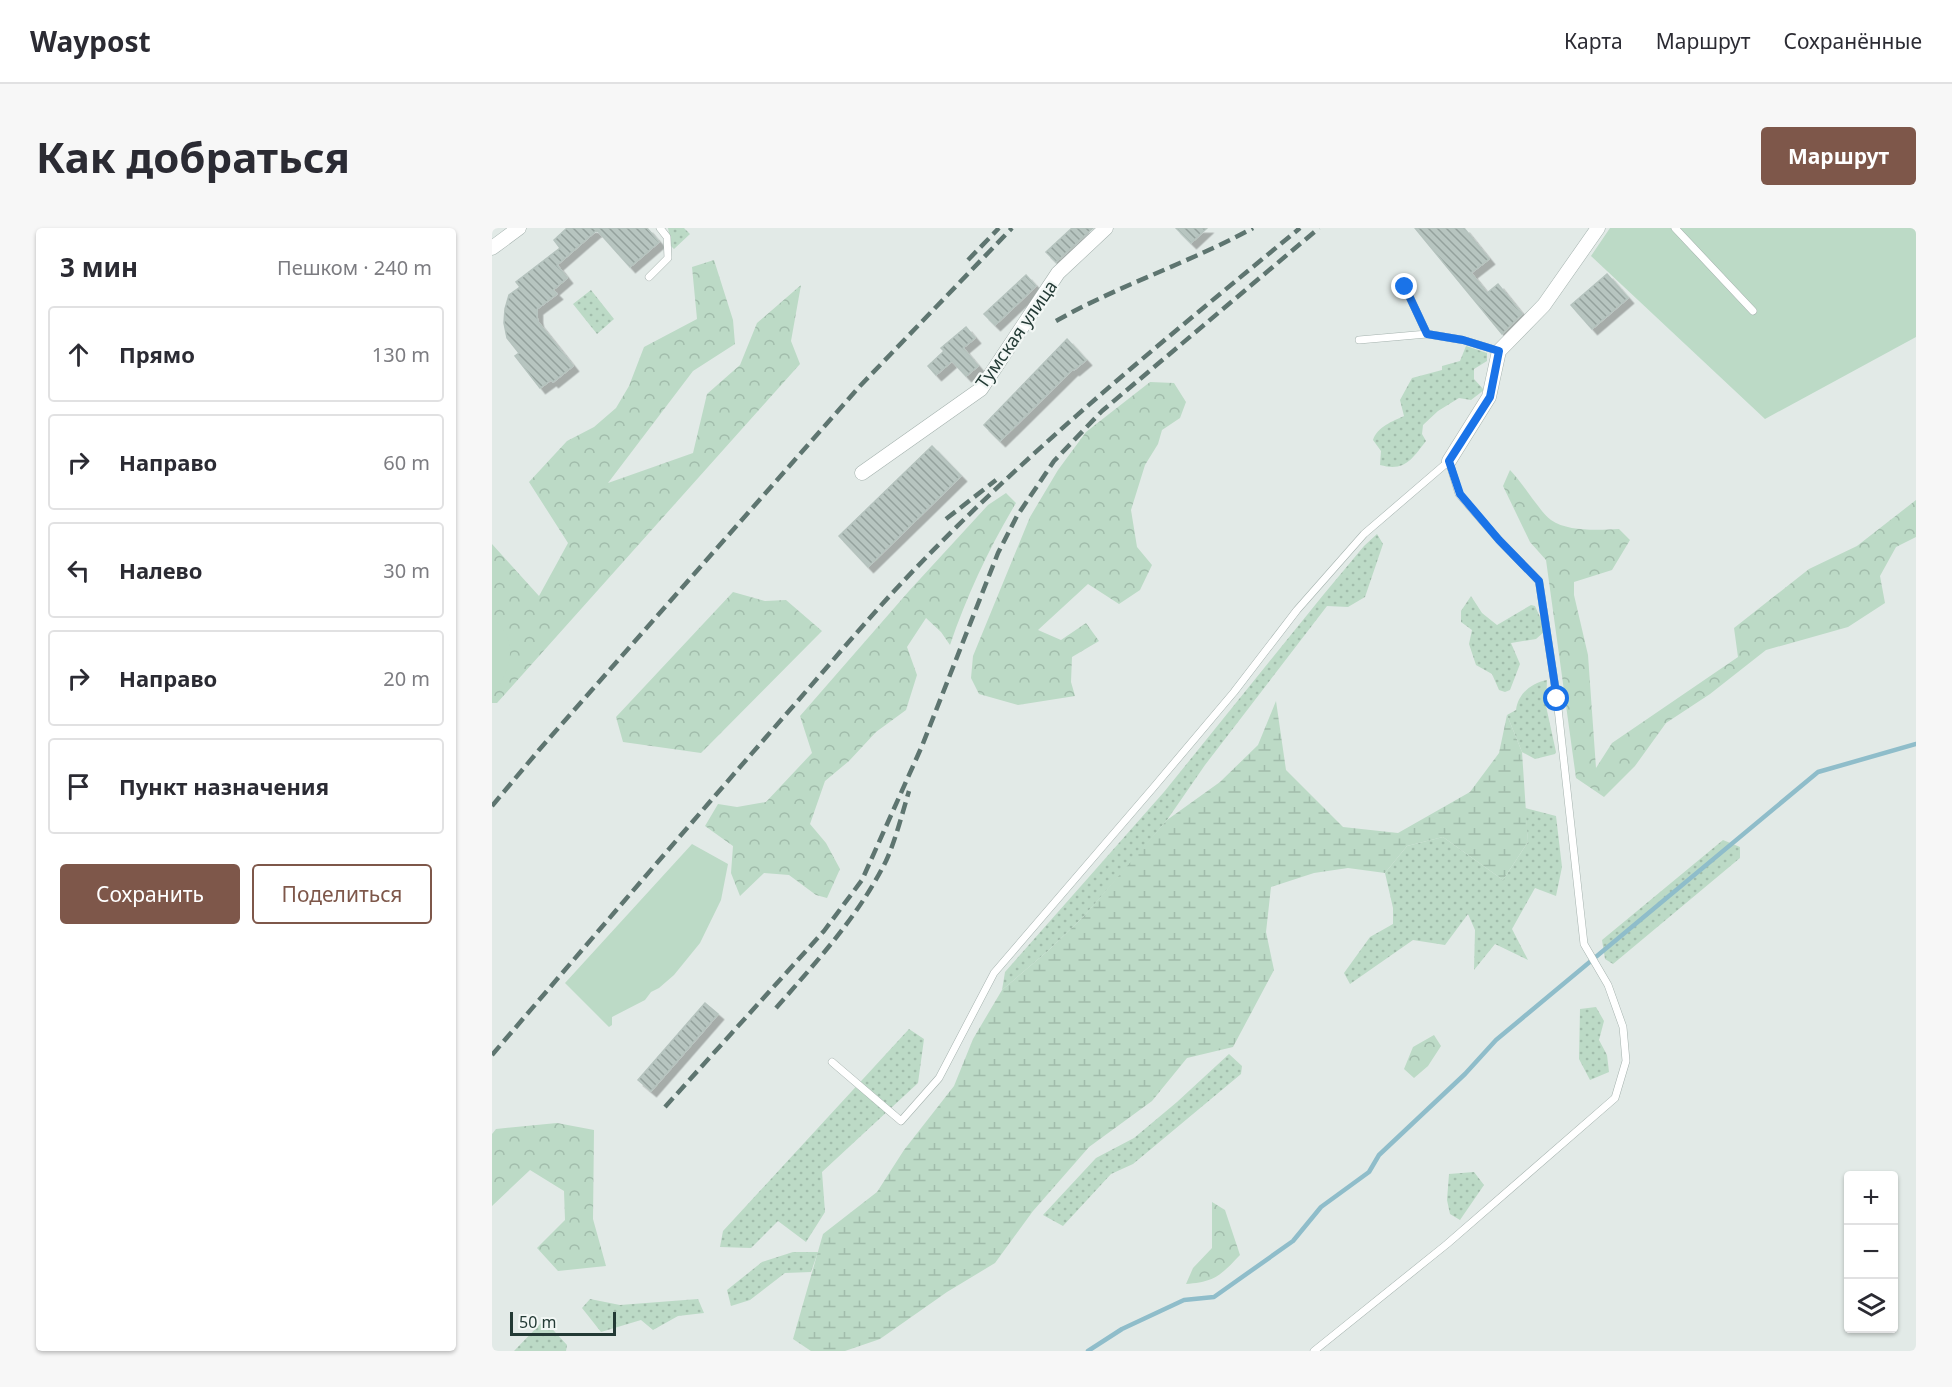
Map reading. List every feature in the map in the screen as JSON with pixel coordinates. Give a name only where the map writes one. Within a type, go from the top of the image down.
[{"type":"street","points":[[492,248],[519,228]]},
{"type":"street","name":"Тумская улица","points":[[862,473],[981,389],[1058,273],[1106,228]]},
{"type":"street","points":[[1449,461],[1490,397],[1499,351],[1544,305],[1598,228]]},
{"type":"lane","points":[[649,277],[668,258],[668,241],[660,228]]},
{"type":"lane","points":[[1675,228],[1753,311]]},
{"type":"lane","points":[[1405,287],[1427,334]]},
{"type":"lane","points":[[1359,340],[1427,334],[1463,340],[1499,351]]},
{"type":"lane","points":[[832,1062],[901,1121],[939,1078],[994,973],[1002,963],[1161,779],[1234,692],[1297,610],[1364,534],[1449,461],[1460,494],[1499,540],[1539,581],[1557,699],[1584,944],[1608,985],[1623,1027],[1626,1061],[1615,1098],[1447,1244],[1314,1351]]},
{"type":"green space","points":[[668,228],[684,228],[690,234],[674,249],[671,246]]},
{"type":"green space","points":[[1610,228],[1916,228],[1916,337],[1765,419],[1591,256]]},
{"type":"green space","points":[[714,260],[733,320],[735,344],[693,371],[608,483],[693,453],[707,394],[740,365],[757,323],[801,285],[791,341],[800,364],[497,703],[492,703],[492,544],[539,596],[568,543],[529,482],[567,441],[594,427],[616,408],[629,386],[644,347],[697,319],[692,267]]},
{"type":"green space","points":[[591,290],[614,319],[597,334],[573,304]]},
{"type":"green space","points":[[1466,346],[1487,353],[1487,361],[1474,369],[1474,379],[1484,390],[1471,400],[1459,398],[1438,411],[1423,425],[1422,434],[1426,441],[1407,462],[1396,467],[1380,465],[1381,451],[1373,440],[1382,428],[1404,416],[1400,400],[1412,378],[1442,370],[1442,366],[1460,361]]},
{"type":"green space","points":[[1150,382],[1174,383],[1186,402],[1180,418],[1162,430],[1158,444],[1145,465],[1131,510],[1137,547],[1152,565],[1140,590],[1119,604],[1088,584],[1038,630],[1061,640],[1086,623],[1099,641],[1072,657],[1071,682],[1075,696],[1018,705],[979,694],[971,678],[973,656],[1030,517],[1058,470],[1086,432]]},
{"type":"green space","points":[[1510,470],[1551,520],[1566,527],[1593,530],[1619,529],[1630,540],[1612,570],[1574,582],[1574,595],[1588,655],[1596,768],[1612,743],[1738,657],[1734,628],[1809,569],[1857,546],[1916,500],[1916,537],[1896,547],[1880,576],[1885,603],[1848,627],[1766,650],[1710,694],[1666,723],[1635,766],[1604,797],[1576,778],[1546,560],[1530,542],[1503,486]]},
{"type":"green space","points":[[1006,493],[1016,503],[979,572],[950,645],[941,632],[926,618],[907,647],[917,675],[906,710],[876,732],[849,761],[825,781],[810,824],[826,843],[840,869],[827,898],[816,895],[789,875],[764,873],[740,896],[731,873],[733,846],[705,826],[718,804],[737,807],[766,802],[812,753],[800,716],[988,505]]},
{"type":"green space","points":[[1377,534],[1383,544],[1365,597],[1348,607],[1327,606],[1205,765],[1167,820],[1136,857],[1084,916],[1002,990],[1005,972],[1164,792],[1324,594]]},
{"type":"green space","points":[[733,592],[765,601],[786,600],[822,631],[701,753],[623,742],[616,717]]},
{"type":"green space","points":[[1471,596],[1482,613],[1497,625],[1531,605],[1535,606],[1544,626],[1544,632],[1536,639],[1511,643],[1520,664],[1510,690],[1505,692],[1499,690],[1492,674],[1476,665],[1469,644],[1472,630],[1461,622],[1461,611]]},
{"type":"green space","points":[[492,617],[506,633],[510,651],[504,675],[492,695]]},
{"type":"green space","points":[[1547,680],[1546,706],[1556,752],[1535,759],[1522,752],[1507,715],[1516,710],[1519,699],[1526,690]]},
{"type":"green space","points":[[1276,701],[1286,770],[1343,827],[1398,833],[1470,792],[1499,753],[1507,715],[1522,752],[1528,842],[1503,880],[1443,837],[1407,846],[1385,873],[1348,868],[1314,873],[1271,887],[1266,932],[1274,970],[1233,1047],[1187,1058],[1152,1101],[1089,1147],[1033,1211],[995,1263],[947,1292],[880,1339],[845,1351],[811,1351],[793,1339],[823,1234],[877,1192],[904,1150],[954,1086],[973,1039],[1002,990],[1084,916],[1167,820],[1220,782],[1258,745]]},
{"type":"green space","points":[[1525,808],[1556,816],[1562,867],[1556,896],[1535,888],[1512,929],[1528,960],[1495,944],[1474,970],[1475,930],[1468,914],[1445,945],[1413,940],[1350,984],[1344,973],[1370,937],[1393,924],[1393,908],[1385,873],[1407,846],[1443,837],[1503,880],[1528,842]]},
{"type":"green space","points":[[1723,840],[1740,847],[1740,858],[1613,964],[1605,959],[1602,940]]},
{"type":"green space","points":[[692,844],[728,864],[721,900],[700,943],[674,975],[651,992],[645,1000],[612,1017],[612,1025],[609,1027],[565,983]]},
{"type":"green space","points":[[1596,1007],[1604,1021],[1599,1040],[1607,1055],[1609,1072],[1590,1080],[1579,1059],[1580,1009]]},
{"type":"green space","points":[[909,1029],[924,1039],[918,1083],[822,1172],[825,1212],[806,1242],[778,1221],[751,1248],[720,1247],[723,1231]]},
{"type":"green space","points":[[1434,1035],[1441,1046],[1428,1066],[1414,1078],[1404,1069],[1413,1047]]},
{"type":"green space","points":[[1229,1054],[1242,1066],[1241,1074],[1133,1164],[1111,1174],[1063,1226],[1043,1215],[1096,1158],[1134,1138]]},
{"type":"green space","points":[[557,1123],[594,1130],[593,1219],[606,1266],[558,1271],[537,1248],[565,1220],[564,1191],[530,1170],[492,1206],[492,1134],[496,1129]]},
{"type":"green space","points":[[1474,1172],[1484,1185],[1460,1220],[1450,1214],[1447,1200],[1449,1174]]},
{"type":"green space","points":[[1212,1202],[1225,1210],[1240,1255],[1217,1276],[1186,1284],[1193,1268],[1212,1248]]},
{"type":"green space","points":[[793,1252],[818,1252],[811,1272],[785,1273],[750,1300],[731,1306],[727,1290],[762,1262]]},
{"type":"green space","points":[[590,1299],[620,1305],[698,1299],[704,1313],[678,1316],[653,1330],[641,1320],[601,1332],[582,1308]]},
{"type":"green space","points":[[544,1320],[567,1345],[566,1351],[514,1351]]},
{"type":"building","points":[[567,228],[647,228],[659,242],[630,267],[597,230],[557,265],[567,278],[553,290],[557,294],[537,309],[537,317],[538,322],[573,366],[553,382],[551,380],[540,388],[515,356],[519,353],[507,338],[504,323],[505,309],[509,295],[520,287],[516,282],[560,248],[554,240]]},
{"type":"building","points":[[1072,228],[1093,228],[1056,262],[1046,252]]},
{"type":"building","points":[[1176,228],[1207,228],[1191,243]]},
{"type":"building","points":[[1415,228],[1464,228],[1489,259],[1471,273],[1487,293],[1498,284],[1522,314],[1502,334]]},
{"type":"building","points":[[1607,274],[1628,298],[1592,329],[1571,305]]},
{"type":"building","points":[[1026,275],[1036,286],[995,325],[984,314]]},
{"type":"building","points":[[966,327],[975,338],[963,348],[978,366],[966,376],[952,361],[936,375],[928,366],[944,351],[941,348]]},
{"type":"building","points":[[1067,339],[1086,360],[1073,369],[1000,441],[984,425]]},
{"type":"building","points":[[932,446],[961,476],[868,567],[839,536]]},
{"type":"building","points":[[705,1003],[718,1014],[651,1091],[638,1080]]},
{"type":"waterway","points":[[1088,1351],[1122,1329],[1184,1300],[1214,1297],[1293,1241],[1321,1207],[1369,1172],[1379,1155],[1465,1074],[1496,1040],[1818,772],[1916,744]]},
{"type":"railway","points":[[968,260],[999,228]]},
{"type":"railway","points":[[492,806],[860,386],[1012,228]]},
{"type":"railway","points":[[1056,321],[1104,296],[1229,241],[1253,228]]},
{"type":"railway","points":[[492,1055],[853,637],[943,540],[1092,402],[1300,228]]},
{"type":"railway","points":[[665,1107],[824,931],[862,880],[922,746],[998,553],[1017,516],[1054,461],[1102,411],[1319,228]]},
{"type":"railway","points":[[946,519],[996,480]]},
{"type":"railway","points":[[776,1008],[836,938],[863,901],[886,861],[909,791]]},
{"type":"route","points":[[1405,287],[1427,334],[1463,340],[1499,351],[1490,397],[1449,461],[1460,494],[1499,540],[1539,581],[1557,699]]}]
